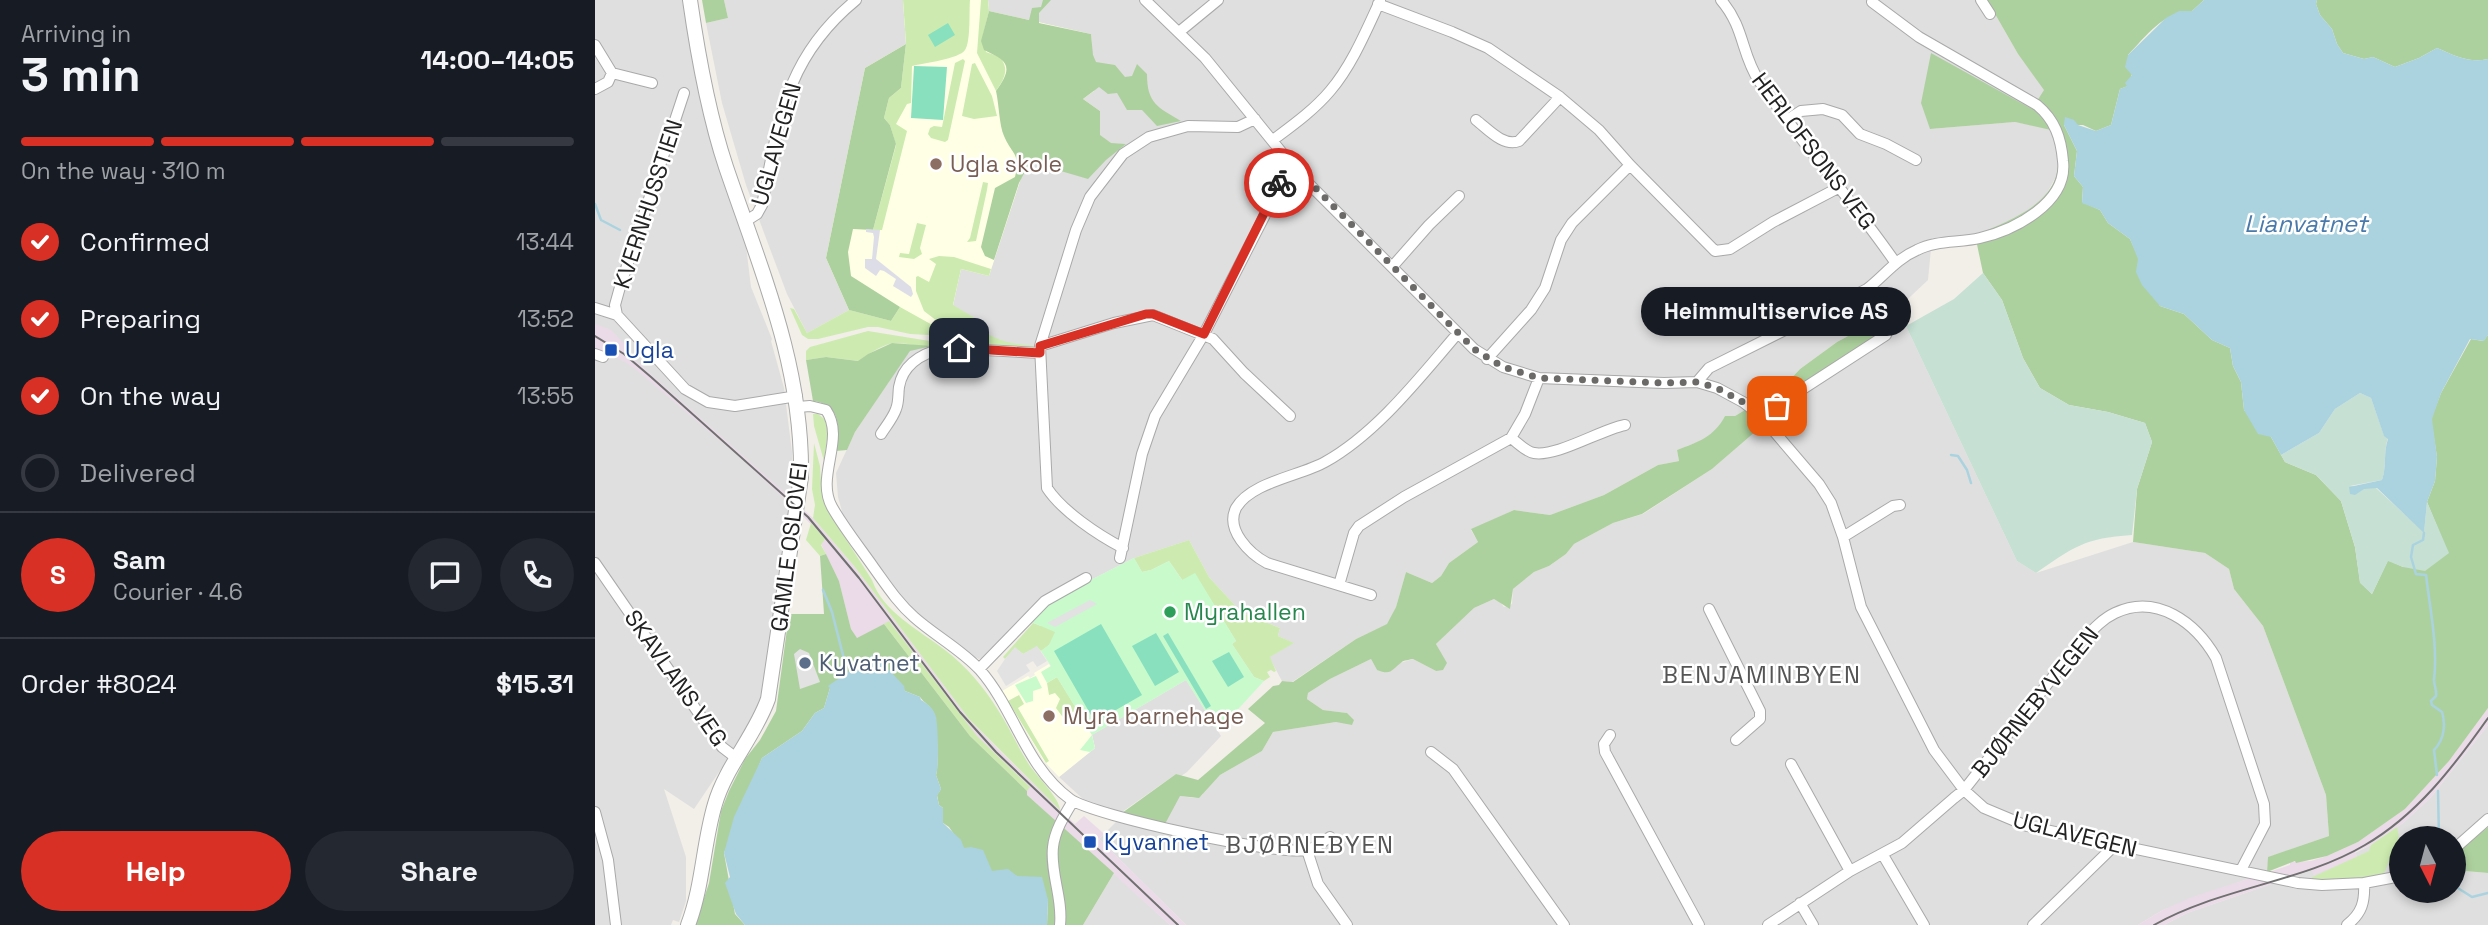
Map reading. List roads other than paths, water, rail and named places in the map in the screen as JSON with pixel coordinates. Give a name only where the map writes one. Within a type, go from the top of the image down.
[{"type":"street","name":"GAMLE OSLOVEI","points":[[688,925],[698,891],[715,804],[735,757],[763,712],[771,686],[801,477],[797,402],[778,318],[726,166],[708,103],[690,0]]},
{"type":"street","name":"UGLAVEGEN","points":[[746,221],[757,214],[762,205],[778,125],[792,80],[816,40],[856,0]]},
{"type":"street","name":"UGLAVEGEN","points":[[1145,0],[1205,58],[1289,161],[1486,359],[1517,373],[1539,378],[1697,382],[1717,388],[1743,402],[1761,416],[1819,484],[1831,503],[1843,537],[1861,607],[1934,750],[1964,790],[1984,808],[2006,819],[2115,846],[2298,883],[2364,883],[2389,878]]},
{"type":"street","points":[[1179,32],[1218,0]]},
{"type":"street","name":"HERLOFSONS VEG","points":[[1721,0],[1733,14],[1754,72],[1787,120],[1895,262]]},
{"type":"street","points":[[1981,0],[1990,14]]},
{"type":"street","points":[[1273,140],[1302,119],[1330,91],[1349,62],[1379,2],[1488,48],[1560,97],[1599,130],[1710,246],[1721,252],[1838,187]]},
{"type":"street","points":[[1697,382],[1709,368],[1867,289],[1895,262],[1918,249],[1932,244],[1991,235],[2033,214],[2051,199],[2060,184],[2064,170],[2062,151],[2052,117],[2037,105],[1919,37],[1872,2]]},
{"type":"street","points":[[595,45],[613,73],[652,83]]},
{"type":"street","points":[[595,89],[608,82],[613,73]]},
{"type":"street","name":"KVERNHUSSTIEN","points":[[617,315],[615,305],[620,287],[684,93]]},
{"type":"street","points":[[1476,120],[1506,142],[1513,143],[1519,141],[1560,97]]},
{"type":"street","points":[[1787,120],[1801,111],[1823,109],[1842,116],[1860,134],[1916,160]]},
{"type":"street","points":[[1255,119],[1238,127],[1195,125],[1149,137],[1123,154],[1090,197],[1076,230],[1040,349],[1047,488],[1062,505],[1121,553],[1142,454],[1155,416],[1204,334],[1266,213],[1289,161]]},
{"type":"street","points":[[1486,359],[1516,327],[1545,288],[1561,240],[1572,223],[1630,165]]},
{"type":"street","points":[[1392,267],[1459,195]]},
{"type":"street","points":[[595,308],[617,315],[685,389],[708,402],[735,406],[797,402],[826,410],[833,420],[827,488],[831,505],[898,602],[922,625],[979,669],[1037,765],[1052,784],[1073,801],[1121,817],[1180,831],[1289,850],[1307,850],[1330,837]]},
{"type":"street","points":[[881,434],[894,415],[900,382],[907,368],[930,351],[944,348],[1040,349],[1146,314],[1153,314],[1213,339],[1244,373],[1290,416]]},
{"type":"street","points":[[1371,595],[1267,563],[1257,557],[1249,551],[1234,526],[1236,508],[1247,496],[1278,480],[1324,462],[1373,426],[1458,333]]},
{"type":"street","points":[[1761,416],[1886,335]]},
{"type":"street","points":[[1339,585],[1354,533],[1359,526],[1404,497],[1511,438],[1525,414],[1539,378]]},
{"type":"street","points":[[1511,438],[1530,452],[1539,453],[1625,425]]},
{"type":"street","points":[[1843,537],[1893,506],[1899,505]]},
{"type":"street","name":"SKAVLANS VEG","points":[[595,563],[599,575],[722,747],[735,757]]},
{"type":"street","points":[[979,669],[1045,601],[1086,578]]},
{"type":"street","name":"BJØRNEBYVEGEN","points":[[1768,925],[1850,871],[1882,855],[1918,831],[1964,790],[2072,652],[2099,624],[2115,613],[2130,608],[2165,610],[2190,625],[2207,642],[2215,658],[2264,804],[2265,824],[2241,870]]},
{"type":"street","points":[[1709,609],[1760,711],[1760,719],[1754,727],[1736,740]]},
{"type":"street","points":[[1610,735],[1604,744],[1605,752],[1699,925]]},
{"type":"street","points":[[1431,752],[1453,769],[1564,925]]},
{"type":"street","points":[[1791,764],[1850,871]]},
{"type":"street","points":[[1060,925],[1062,906],[1053,846],[1061,821],[1073,801]]},
{"type":"street","points":[[595,812],[608,860],[616,925]]},
{"type":"street","points":[[2466,838],[2488,819]]},
{"type":"street","points":[[2033,925],[2115,846]]},
{"type":"street","points":[[1307,850],[1318,884],[1347,925]]},
{"type":"street","points":[[1882,855],[1924,925]]},
{"type":"street","points":[[2347,925],[2362,909],[2364,883]]},
{"type":"street","points":[[1800,903],[1813,925]]},
{"type":"water","name":"Lianvatnet","points":[[2204,0],[2317,0],[2320,15],[2332,29],[2343,53],[2364,59],[2373,57],[2395,67],[2437,48],[2468,59],[2488,59],[2488,335],[2484,341],[2470,339],[2441,393],[2432,419],[2437,457],[2435,481],[2427,502],[2424,533],[2377,488],[2350,494],[2349,487],[2382,480],[2388,439],[2384,436],[2371,398],[2360,393],[2335,409],[2319,433],[2281,455],[2271,437],[2258,434],[2244,410],[2241,382],[2233,366],[2230,348],[2212,340],[2184,314],[2160,306],[2142,285],[2136,272],[2138,259],[2130,239],[2108,223],[2100,210],[2082,203],[2083,187],[2074,176],[2077,151],[2064,125],[2065,117],[2096,131],[2111,125],[2120,89],[2127,86],[2125,83],[2132,75],[2125,67],[2128,55],[2166,18],[2179,11],[2192,11]]},
{"type":"water","name":"Kyvatnet","points":[[874,654],[904,686],[905,691],[920,697],[935,714],[938,747],[936,775],[941,789],[937,796],[939,805],[943,808],[943,823],[961,840],[964,848],[983,850],[992,871],[1008,869],[1017,876],[1042,877],[1048,900],[1047,925],[745,925],[736,914],[725,883],[730,877],[724,853],[734,817],[762,758],[802,731],[815,713],[824,708],[830,688],[828,686]]},
{"type":"waterway","points":[[595,204],[601,220],[620,230]]},
{"type":"waterway","points":[[1951,455],[1958,456],[1971,483]]},
{"type":"waterway","points":[[2424,533],[2423,540],[2413,545],[2411,557],[2416,574],[2426,575],[2433,628],[2436,696],[2431,701],[2432,705],[2442,712],[2444,722],[2442,737],[2434,750],[2437,775]]},
{"type":"waterway","points":[[823,590],[832,612],[845,663]]},
{"type":"waterway","points":[[2438,791],[2439,826]]},
{"type":"waterway","points":[[2466,893],[2472,897],[2488,893]]},
{"type":"tram line","points":[[595,336],[624,354],[808,517],[859,578],[960,712],[996,752],[1178,925]]},
{"type":"tram line","points":[[2154,925],[2206,902],[2315,868],[2365,845],[2384,833],[2418,804],[2462,754],[2488,718]]},
{"type":"place","name":"Ugla skole","points":[[936,164]]},
{"type":"place","name":"Ugla","points":[[611,350]]},
{"type":"place","name":"Heimmultiservice AS","points":[[1777,406]]},
{"type":"place","name":"Myrahallen","points":[[1170,612]]},
{"type":"place","name":"Kyvatnet","points":[[805,663]]},
{"type":"place","name":"Myra barnehage","points":[[1049,716]]},
{"type":"place","name":"Kyvannet","points":[[1090,842]]},
{"type":"district","name":"BENJAMINBYEN","points":[[1762,675]]},
{"type":"district","name":"BJØRNEBYEN","points":[[1310,845]]}]
